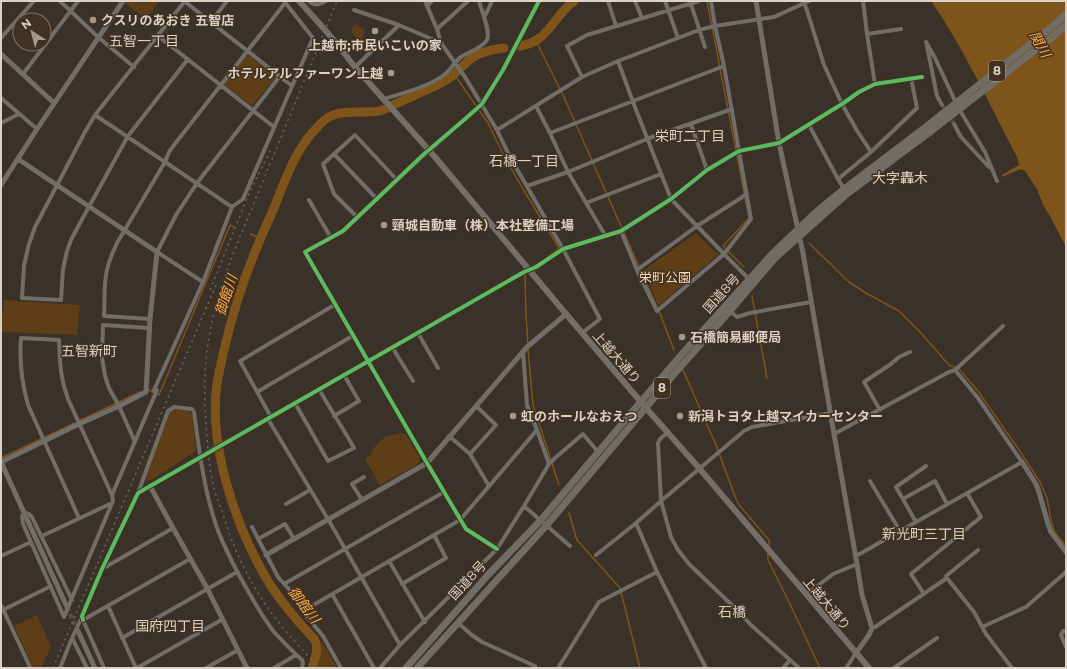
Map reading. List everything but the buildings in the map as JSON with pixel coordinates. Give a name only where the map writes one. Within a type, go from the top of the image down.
[{"type":"highway","name":"国道8号","points":[[416,668],[544,523],[749,279],[786,240],[798,233],[957,106],[1066,14]]},
{"type":"highway","name":"国道8号","points":[[957,106],[1051,38],[1066,25]]},
{"type":"highway","name":"国道8号","points":[[406,668],[487,576],[544,523],[598,453],[675,372],[815,213],[844,189],[928,129]]},
{"type":"main road","points":[[299,1],[385,100]]},
{"type":"main road","name":"上越大通り","points":[[385,100],[395,114],[429,151],[643,405],[699,468],[806,596],[869,668]]},
{"type":"street","points":[[1,38],[34,1]]},
{"type":"street","points":[[60,1],[98,37],[134,66]]},
{"type":"street","points":[[23,74],[78,1]]},
{"type":"street","points":[[1,183],[123,1]]},
{"type":"street","points":[[188,59],[128,136],[71,240],[63,269],[60,300],[22,298],[24,265],[35,227],[85,132],[95,115],[185,1],[292,86]]},
{"type":"street","points":[[211,22],[227,1]]},
{"type":"street","points":[[309,1],[313,4],[322,4],[326,1]]},
{"type":"street","points":[[432,1],[426,3],[441,43],[465,77],[498,130],[503,142],[600,319],[582,333]]},
{"type":"street","points":[[437,29],[468,1]]},
{"type":"street","points":[[385,100],[441,76],[450,70],[460,57],[483,44],[487,39],[488,28],[479,1]]},
{"type":"street","points":[[484,18],[492,1]]},
{"type":"street","points":[[497,549],[466,530],[306,252],[343,230],[482,104],[504,70],[539,1]]},
{"type":"street","points":[[608,1],[616,26]]},
{"type":"street","points":[[635,1],[642,18]]},
{"type":"street","points":[[665,1],[678,38]]},
{"type":"street","points":[[582,77],[567,46],[587,35],[690,2],[699,1]]},
{"type":"street","points":[[621,231],[637,270],[657,311],[724,254],[751,219],[711,1]]},
{"type":"street","points":[[756,1],[779,143],[811,302],[862,595],[872,628],[869,635],[846,668]]},
{"type":"street","points":[[498,130],[582,77],[618,61],[699,30],[715,26],[774,17],[809,1]]},
{"type":"street","points":[[863,1],[875,84]]},
{"type":"street","points":[[112,496],[157,390],[154,390],[203,282],[232,207],[243,199],[313,38],[284,2],[169,152],[165,162],[114,249],[107,267],[104,316],[150,319]]},
{"type":"street","points":[[690,2],[705,47]]},
{"type":"street","points":[[804,2],[824,65],[842,104],[871,152]]},
{"type":"street","points":[[354,10],[399,25],[441,43]]},
{"type":"street","points":[[355,67],[399,25]]},
{"type":"street","points":[[867,34],[901,29]]},
{"type":"street","points":[[158,36],[274,127]]},
{"type":"street","points":[[942,105],[937,96],[926,42],[957,106],[985,152],[997,181],[990,168],[961,137],[954,124]]},
{"type":"street","points":[[1,54],[54,103]]},
{"type":"street","points":[[618,61],[671,199],[749,279]]},
{"type":"street","points":[[550,133],[724,66]]},
{"type":"street","points":[[146,392],[149,328],[157,252],[176,215],[197,183],[280,76]]},
{"type":"street","points":[[138,493],[418,332],[529,269],[536,267],[563,249],[621,231],[671,199],[707,170],[738,151],[779,143],[859,92],[875,84],[922,77]]},
{"type":"street","points":[[838,179],[871,152],[917,108],[911,78]]},
{"type":"street","points":[[1,98],[37,129]]},
{"type":"street","points":[[536,106],[568,172],[605,235]]},
{"type":"street","points":[[527,186],[568,172],[647,139],[732,109]]},
{"type":"street","points":[[1,123],[19,114]]},
{"type":"street","points":[[95,115],[232,207]]},
{"type":"street","points":[[691,124],[707,170]]},
{"type":"street","points":[[809,125],[844,189]]},
{"type":"street","points":[[357,217],[334,194],[323,164],[355,135],[397,180]]},
{"type":"street","points":[[334,154],[377,199]]},
{"type":"street","points":[[18,159],[203,282]]},
{"type":"street","points":[[586,203],[661,174]]},
{"type":"street","points":[[637,270],[697,226],[747,194]]},
{"type":"street","points":[[309,200],[331,238]]},
{"type":"street","points":[[730,311],[737,317],[750,313],[811,302]]},
{"type":"street","points":[[336,304],[240,361],[269,418],[400,645]]},
{"type":"street","points":[[266,555],[427,463],[527,347],[566,314]]},
{"type":"street","points":[[135,442],[119,406],[109,388],[103,368],[103,325],[149,328]]},
{"type":"street","points":[[834,434],[955,370],[1003,326]]},
{"type":"street","points":[[418,332],[438,368]]},
{"type":"street","points":[[257,392],[354,335]]},
{"type":"street","points":[[25,513],[22,516],[22,521],[64,617],[113,500],[68,400],[60,371],[59,340],[21,338],[20,365],[24,391],[34,420],[79,518]]},
{"type":"street","points":[[392,347],[413,382]]},
{"type":"street","points":[[523,352],[527,405],[550,463]]},
{"type":"street","points":[[880,410],[864,382],[891,364],[898,357],[910,352]]},
{"type":"street","points":[[955,370],[978,398],[1036,484],[1040,492],[1051,532],[1066,552]]},
{"type":"street","points":[[334,416],[359,401],[344,375]]},
{"type":"street","points":[[295,403],[328,461],[354,448],[319,389]]},
{"type":"street","points":[[146,392],[154,396]]},
{"type":"street","points":[[67,606],[1,462],[146,392]]},
{"type":"street","points":[[470,454],[496,425],[476,406]]},
{"type":"street","points":[[60,668],[102,570],[138,493],[167,414],[172,408],[190,408],[194,412],[208,496],[216,525],[237,572],[259,610],[274,632],[302,660],[302,668]]},
{"type":"street","points":[[596,556],[744,431],[752,427],[831,413]]},
{"type":"street","points":[[303,611],[460,520],[537,430]]},
{"type":"street","points":[[667,433],[658,443],[661,501],[671,537],[683,556],[751,625],[799,668]]},
{"type":"street","points":[[380,668],[400,645],[425,622],[497,549],[550,463],[555,458],[583,434],[598,453]]},
{"type":"street","points":[[449,436],[470,454],[489,486]]},
{"type":"street","points":[[856,556],[1022,462]]},
{"type":"street","points":[[916,522],[896,487],[926,466]]},
{"type":"street","points":[[362,500],[352,484],[364,477]]},
{"type":"street","points":[[870,481],[900,531]]},
{"type":"street","points":[[903,499],[935,482],[947,504]]},
{"type":"street","points":[[150,486],[207,588],[247,668]]},
{"type":"street","points":[[286,504],[310,490]]},
{"type":"street","points":[[284,584],[344,548],[444,492]]},
{"type":"street","points":[[924,594],[911,574],[981,517],[967,493]]},
{"type":"street","points":[[42,536],[112,503]]},
{"type":"street","points":[[524,506],[570,546]]},
{"type":"street","points":[[25,513],[31,516],[42,536],[72,600]]},
{"type":"street","points":[[636,523],[658,572],[706,668]]},
{"type":"street","points":[[258,539],[285,524],[294,539]]},
{"type":"street","points":[[252,527],[276,573],[294,595],[303,611],[323,636],[341,668]]},
{"type":"street","points":[[102,570],[173,528]]},
{"type":"street","points":[[402,584],[446,558],[434,535]]},
{"type":"street","points":[[1,556],[31,542]]},
{"type":"street","points":[[872,628],[947,578],[946,576],[978,550]]},
{"type":"street","points":[[82,618],[108,606],[190,559]]},
{"type":"street","points":[[389,561],[425,622]]},
{"type":"street","points":[[806,596],[833,574],[857,564]]},
{"type":"street","points":[[122,638],[237,572]]},
{"type":"street","points":[[558,668],[599,602],[658,572]]},
{"type":"street","points":[[982,627],[1026,607],[1066,572]]},
{"type":"street","points":[[947,578],[974,612],[991,641],[1012,668]]},
{"type":"street","points":[[3,610],[51,586]]},
{"type":"street","points":[[332,594],[374,668]]},
{"type":"street","points":[[1,605],[30,667]]},
{"type":"street","points":[[108,606],[137,668],[223,619]]},
{"type":"street","points":[[1,621],[7,618]]},
{"type":"street","points":[[82,618],[104,668]]},
{"type":"street","points":[[457,623],[482,642],[535,666]]},
{"type":"street","points":[[78,630],[95,668]]},
{"type":"street","points":[[1066,631],[1063,631],[1061,635],[1066,647]]},
{"type":"street","points":[[72,638],[87,668]]},
{"type":"street","points":[[894,668],[937,638]]},
{"type":"street","points":[[206,668],[238,650]]},
{"type":"street","points":[[274,668],[296,655]]},
{"type":"street","points":[[783,668],[790,660]]},
{"type":"green space","points":[[128,1],[159,2],[146,19],[126,4]]},
{"type":"green space","points":[[354,24],[365,30],[361,44],[351,32]]},
{"type":"green space","points":[[247,54],[276,77],[252,106],[223,84]]},
{"type":"green space","name":"栄町公園","points":[[696,233],[718,255],[658,306],[644,270]]},
{"type":"green space","points":[[4,300],[80,305],[77,335],[2,332],[1,311],[3,311]]},
{"type":"green space","points":[[173,410],[187,410],[192,414],[196,449],[195,452],[151,480],[147,481],[145,478],[145,473],[170,413]]},
{"type":"green space","points":[[400,433],[406,434],[420,458],[418,464],[380,485],[365,459],[385,437]]},
{"type":"green space","points":[[37,615],[51,647],[41,668],[33,668],[14,626]]},
{"type":"green space","points":[[322,641],[337,668],[315,668]]},
{"type":"water","name":"関川","points":[[931,1],[1066,1],[1066,247],[1044,207],[1037,189],[1025,171],[1021,169],[1002,177],[1002,175],[1019,165],[1017,157],[966,58]]},
{"type":"waterway","name":"御館川","points":[[520,46],[530,43],[545,34],[567,7],[574,1]]},
{"type":"waterway","points":[[707,1],[749,218],[723,246],[744,267]]},
{"type":"waterway","points":[[536,41],[563,95],[656,305]]},
{"type":"waterway","name":"御館川","points":[[312,668],[317,651],[315,640],[279,598],[257,562],[236,513],[221,461],[215,408],[217,384],[229,329],[239,295],[288,172],[305,142],[322,122],[332,116],[345,112],[372,112],[385,109],[444,81],[475,56],[504,48]]},
{"type":"waterway","points":[[454,74],[488,123],[504,156],[559,248],[548,256]]},
{"type":"waterway","points":[[147,389],[159,395],[230,225],[234,227]]},
{"type":"waterway","points":[[250,234],[260,238]]},
{"type":"waterway","points":[[809,243],[849,282],[899,311],[949,365],[959,369],[978,391],[1040,482],[1047,498],[1055,533],[1066,546]]},
{"type":"waterway","points":[[525,273],[528,345]]},
{"type":"waterway","points":[[752,296],[767,378]]},
{"type":"waterway","points":[[659,311],[674,350]]},
{"type":"waterway","points":[[528,349],[533,405],[551,460]]},
{"type":"waterway","points":[[683,370],[716,445],[736,499],[740,506],[769,540],[769,546]]},
{"type":"waterway","points":[[79,421],[140,392]]},
{"type":"waterway","points":[[1,458],[75,423]]},
{"type":"waterway","points":[[552,463],[559,485]]},
{"type":"waterway","points":[[569,513],[577,540],[620,588],[640,668]]},
{"type":"waterway","points":[[768,552],[768,560],[820,668]]},
{"type":"tunnel","points":[[942,105],[954,124]]},
{"type":"tunnel","points":[[67,607],[78,631]]},
{"type":"railway","points":[[320,668],[273,616],[248,576],[233,544],[211,476],[206,424],[205,384],[206,359],[210,332],[226,273],[337,1]]},
{"type":"railway","points":[[210,290],[250,191],[271,149]]},
{"type":"railway","points":[[53,668],[216,285]]},
{"type":"cycle path","points":[[497,549],[466,529],[305,252],[343,231],[423,155],[482,104],[503,70],[539,1]]},
{"type":"cycle path","points":[[83,620],[82,616],[102,569],[138,493],[524,272],[536,267],[563,249],[621,231],[671,199],[707,170],[739,151],[779,143],[859,92],[875,84],[922,77]]},
{"type":"place","name":"クスリのあおき 五智店","points":[[93,20]]},
{"type":"place","name":"上越市;市民いこいの家","points":[[375,31]]},
{"type":"place","name":"ホテルアルファーワン上越","points":[[391,73]]},
{"type":"place","name":"頸城自動車（株）本社整備工場","points":[[384,225]]},
{"type":"place","name":"石橋簡易郵便局","points":[[682,337]]},
{"type":"place","name":"虹のホールなおえつ","points":[[513,416]]},
{"type":"place","name":"新潟トヨタ上越マイカーセンター","points":[[680,416]]},
{"type":"district","name":"五智一丁目","points":[[144,41]]},
{"type":"district","name":"栄町二丁目","points":[[690,136]]},
{"type":"district","name":"石橋一丁目","points":[[524,161]]},
{"type":"district","name":"大字轟木","points":[[900,178]]},
{"type":"district","name":"五智新町","points":[[89,351]]},
{"type":"district","name":"新光町三丁目","points":[[924,534]]},
{"type":"district","name":"石橋","points":[[732,612]]},
{"type":"district","name":"国府四丁目","points":[[170,626]]}]
